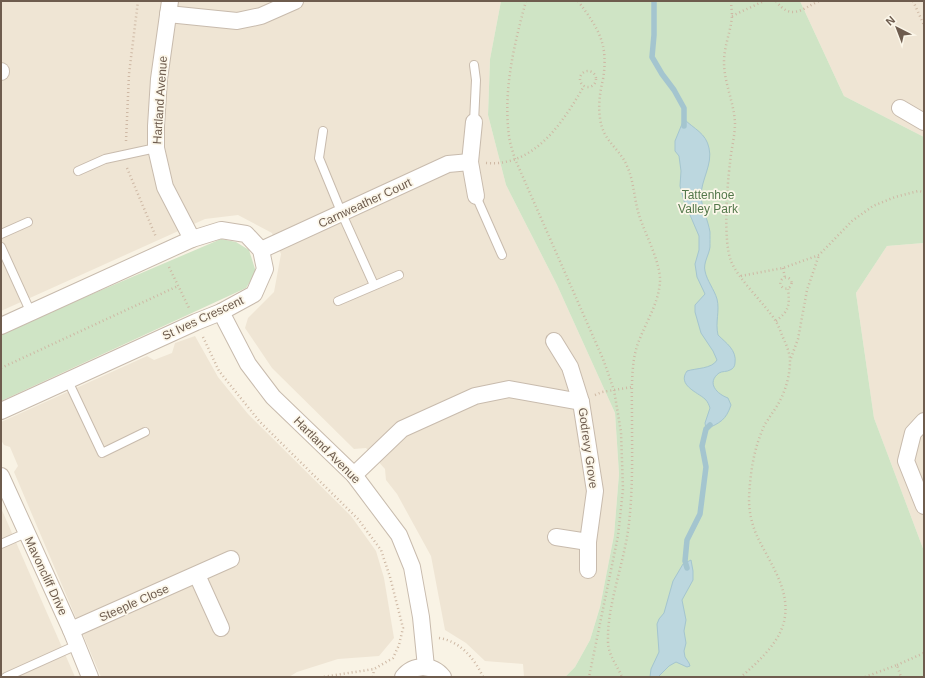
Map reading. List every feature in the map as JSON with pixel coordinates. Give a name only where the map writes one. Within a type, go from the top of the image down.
[{"type":"street","points":[[169,7],[237,21],[261,16],[295,1]]},
{"type":"street","name":"Hartland Avenue","points":[[169,7],[159,79],[156,148],[165,187],[192,240]]},
{"type":"street","points":[[900,108],[924,122]]},
{"type":"street","points":[[474,122],[470,162],[476,196]]},
{"type":"street","name":"Carnweather Court","points":[[261,250],[448,164],[470,162]]},
{"type":"street","points":[[1,326],[192,240],[221,230],[246,234],[261,250]]},
{"type":"street","name":"St Ives Crescent","points":[[1,411],[220,312],[254,294],[265,269],[261,250]]},
{"type":"street","name":"Hartland Avenue","points":[[220,312],[248,364],[273,397],[354,475],[399,535],[412,567],[421,617],[426,667]]},
{"type":"street","name":"Godrevy Grove","points":[[554,341],[570,368],[581,402],[595,491],[588,542],[588,570]]},
{"type":"street","name":"Godrevy Grove","points":[[354,475],[402,429],[475,396],[509,389],[581,402]]},
{"type":"street","points":[[924,421],[913,432],[906,461],[924,506]]},
{"type":"street","name":"Mavoncliff Drive","points":[[1,476],[74,637],[90,677]]},
{"type":"street","points":[[556,537],[588,542]]},
{"type":"street","name":"Steeple Close","points":[[74,637],[196,575],[231,559]]},
{"type":"street","points":[[196,575],[221,628]]},
{"type":"street","points":[[403,677],[410,670],[418,667],[426,667],[435,670],[443,677]]},
{"type":"lane","points":[[474,65],[476,80],[474,122]]},
{"type":"lane","points":[[323,131],[319,158],[374,285]]},
{"type":"lane","points":[[78,171],[105,159],[156,148]]},
{"type":"lane","points":[[476,196],[502,255]]},
{"type":"lane","points":[[1,234],[28,222]]},
{"type":"lane","points":[[1,247],[31,313]]},
{"type":"lane","points":[[338,302],[374,285],[400,275]]},
{"type":"lane","points":[[68,380],[102,453],[145,432]]},
{"type":"lane","points":[[1,544],[26,533]]},
{"type":"lane","points":[[6,677],[74,637]]},
{"type":"path","points":[[578,1],[595,24],[604,54],[599,106],[604,134],[627,165],[639,215],[658,268],[660,281],[654,305],[636,349],[632,387],[632,481],[629,523],[612,607],[608,640],[608,649],[622,677]]},
{"type":"path","points":[[730,1],[732,16],[724,50],[724,64],[735,124],[729,178],[728,238],[732,262],[740,276],[776,321],[786,343],[791,359]]},
{"type":"path","points":[[732,16],[764,1]]},
{"type":"path","points":[[776,1],[783,8],[790,12],[796,13],[819,1]]},
{"type":"path","points":[[913,1],[924,24]]},
{"type":"path","points":[[584,86],[581,83],[580,78],[584,72],[592,71],[596,80]]},
{"type":"path","points":[[596,80],[602,82]]},
{"type":"path","points":[[584,86],[591,86],[596,80]]},
{"type":"path","points":[[470,162],[493,164],[509,162],[534,149],[554,131],[565,118],[584,86]]},
{"type":"path","points":[[740,276],[783,268],[819,255],[852,222],[873,206],[895,197],[924,192]]},
{"type":"path","points":[[741,677],[770,648],[780,632],[785,616],[785,600],[781,586],[752,522],[749,501],[750,476],[756,446],[766,423],[778,404],[786,387],[791,359],[798,339],[807,290],[819,255]]},
{"type":"path","points":[[783,268],[785,278],[782,280],[781,285],[783,288],[788,289]]},
{"type":"path","points":[[776,321],[787,311],[790,299],[788,289],[791,286],[791,281],[789,278],[785,278]]},
{"type":"path","points":[[1,368],[178,286]]},
{"type":"path","points":[[581,402],[602,392],[632,387]]},
{"type":"path","points":[[423,636],[442,638],[466,651],[479,668],[483,677]]},
{"type":"path","points":[[865,677],[897,665],[924,652]]},
{"type":"path","points":[[897,665],[901,677]]},
{"type":"path","points":[[373,677],[374,669]]},
{"type":"shaded area","points":[[1,1],[501,1],[490,59],[488,115],[506,185],[557,285],[615,413],[619,474],[614,535],[600,607],[590,640],[575,667],[565,677],[524,677],[523,664],[485,661],[466,643],[445,630],[431,556],[397,494],[386,480],[385,469],[366,448],[354,449],[272,368],[245,328],[248,318],[274,292],[281,254],[272,233],[238,215],[205,219],[1,311]]},
{"type":"shaded area","points":[[800,1],[924,1],[924,137],[844,96]]},
{"type":"shaded area","points":[[924,243],[924,551],[874,418],[856,293],[887,246]]},
{"type":"shaded area","points":[[195,336],[218,377],[248,414],[351,516],[376,551],[384,578],[394,638],[379,656],[338,659],[297,672],[289,677],[101,677],[14,472],[18,466],[10,447],[4,445],[1,440],[1,422],[147,356],[154,360],[172,353],[175,343]]},
{"type":"shaded area","points":[[1,508],[75,677],[1,677]]},
{"type":"green space","name":"Tattenhoe Valley Park","points":[[501,1],[800,1],[844,96],[924,137],[924,243],[887,246],[856,293],[874,418],[924,551],[924,677],[565,677],[575,667],[590,640],[600,607],[614,535],[619,474],[615,413],[557,285],[506,185],[488,115],[490,59]]},
{"type":"green space","points":[[221,239],[236,242],[249,250],[256,272],[246,288],[1,401],[1,333]]},
{"type":"water","points":[[684,119],[702,135],[709,148],[710,154],[708,166],[701,196],[710,232],[710,247],[705,262],[705,268],[707,278],[717,299],[718,335],[733,351],[735,358],[733,368],[729,371],[719,373],[713,381],[714,388],[720,394],[728,398],[731,405],[729,410],[725,418],[706,429],[705,423],[710,408],[709,405],[705,399],[689,388],[684,380],[687,371],[708,367],[717,360],[701,333],[695,312],[695,305],[705,294],[697,277],[695,264],[699,250],[699,236],[684,201],[680,186],[681,171],[679,156],[675,151],[675,141]]},
{"type":"water","points":[[691,560],[693,580],[682,600],[686,620],[684,631],[686,643],[684,651],[685,657],[690,666],[687,667],[676,662],[669,666],[658,677],[650,677],[651,669],[659,652],[657,624],[664,613],[673,581],[683,564]]},
{"type":"waterway","points":[[654,1],[654,35],[652,57],[684,108],[684,126]]},
{"type":"waterway","points":[[687,568],[685,561],[687,540],[700,514],[706,467],[702,446],[706,429],[710,425]]}]
